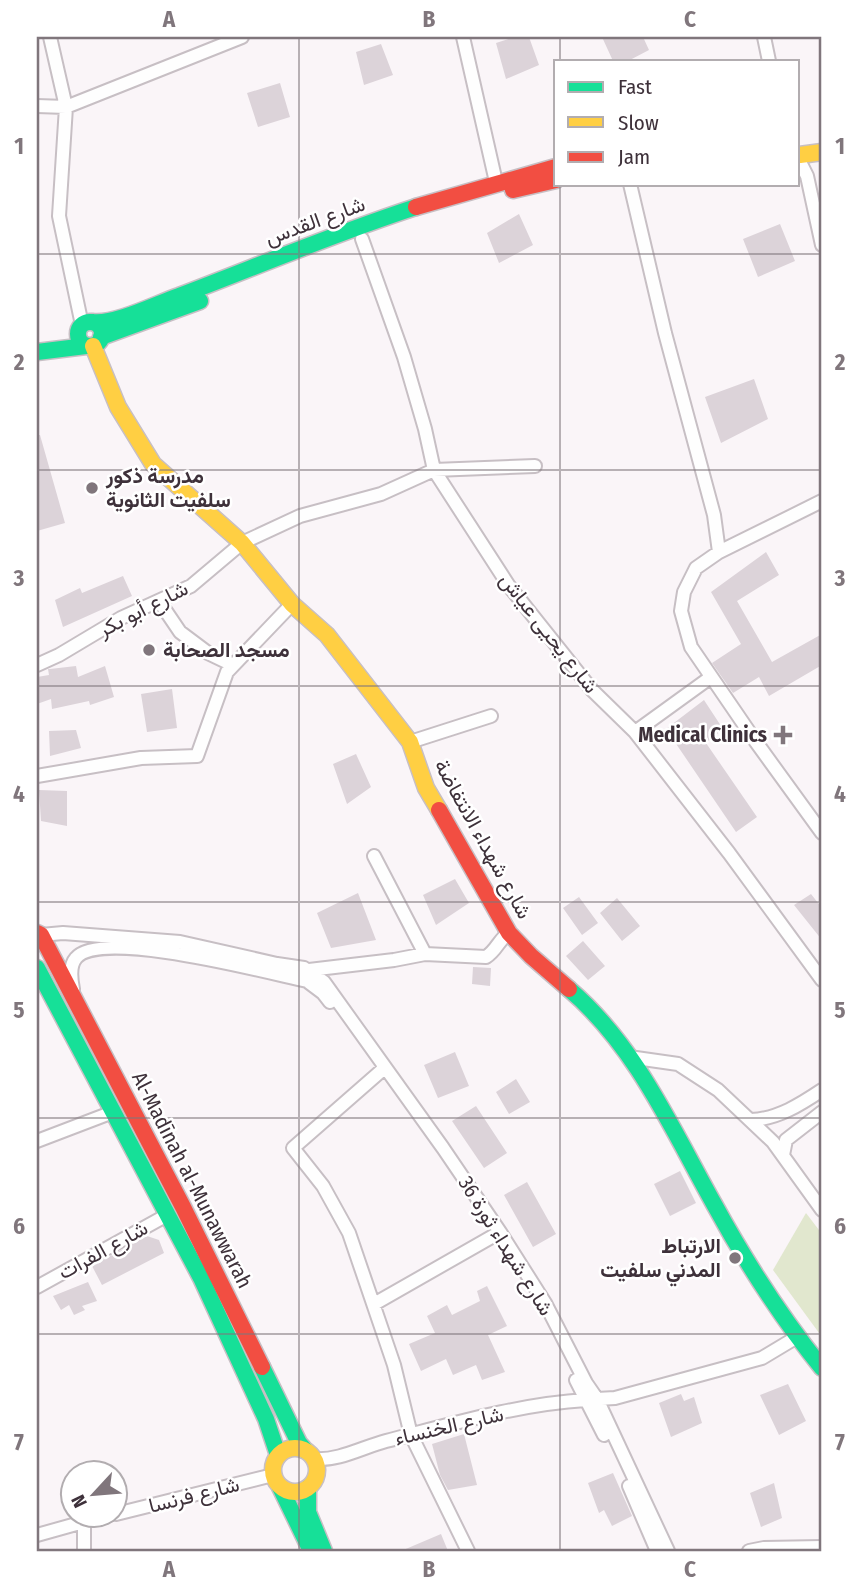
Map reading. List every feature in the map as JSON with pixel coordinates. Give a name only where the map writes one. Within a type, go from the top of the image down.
[{"type":"main road","points":[[800,150],[822,141]]},
{"type":"main road","points":[[800,150],[822,152]]},
{"type":"main road","name":"شارع القدس","points":[[37,341],[89,335],[101,323],[169,300],[358,227],[496,182],[554,168]]},
{"type":"main road","name":"شارع القدس","points":[[37,352],[362,239],[499,194],[554,180]]},
{"type":"main road","name":"شارع شهداء الانتفاضة","points":[[89,335],[118,407],[153,464],[242,543],[292,604],[327,635],[410,742],[426,788],[509,933],[531,956],[589,1006],[629,1057],[673,1125],[714,1205],[797,1337],[822,1368]]},
{"type":"main road","name":"Al-Madīnah al-Munawwarah","points":[[39,934],[183,1207],[299,1443],[309,1454]]},
{"type":"main road","points":[[37,968],[169,1214],[266,1419],[278,1455]]},
{"type":"main road","points":[[311,1551],[291,1506],[276,1481],[273,1463],[278,1455],[292,1447],[309,1454],[317,1474],[306,1496],[324,1551]]},
{"type":"main road","points":[[276,1481],[296,1492],[309,1488]]},
{"type":"street","points":[[50,37],[66,107],[60,216],[89,335]]},
{"type":"street","points":[[37,106],[66,107],[225,40],[242,37]]},
{"type":"street","points":[[463,37],[496,182]]},
{"type":"street","points":[[764,37],[769,60]]},
{"type":"street","points":[[800,153],[822,245]]},
{"type":"street","points":[[630,186],[665,333],[714,515],[719,552]]},
{"type":"street","name":"شارع يحيى عياش","points":[[362,239],[404,357],[434,470],[509,586],[592,691],[635,732],[737,863],[822,980]]},
{"type":"street","points":[[434,470],[535,466]]},
{"type":"street","name":"شارع أبو بكر","points":[[37,665],[121,618],[191,586],[242,543],[300,516],[381,494],[434,470]]},
{"type":"street","points":[[822,501],[719,552],[696,568],[684,592],[681,611],[691,647],[810,819],[822,832]]},
{"type":"street","points":[[159,601],[180,632],[208,653],[233,665]]},
{"type":"street","points":[[37,776],[141,758],[197,756],[227,672],[292,604]]},
{"type":"street","points":[[635,732],[711,677]]},
{"type":"street","points":[[410,742],[491,716]]},
{"type":"street","points":[[374,856],[425,954]]},
{"type":"street","points":[[39,934],[63,933],[180,942],[307,973]]},
{"type":"street","points":[[75,1000],[71,967],[76,957],[101,948],[178,952],[307,973],[337,966],[425,954],[486,957],[493,953],[500,939],[509,933]]},
{"type":"street","points":[[331,990],[329,976],[337,966]]},
{"type":"street","name":"شارع شهداء ثورة 36","points":[[307,973],[331,990],[500,1232],[545,1303],[586,1384],[657,1551]]},
{"type":"street","name":"شارع شهداء ثورة 36","points":[[307,973],[381,1071],[495,1235],[538,1303],[592,1400],[668,1551]]},
{"type":"street","points":[[629,1057],[678,1064],[718,1090],[773,1142],[822,1210]]},
{"type":"street","points":[[381,1071],[293,1147],[323,1186],[349,1233],[394,1365],[411,1435],[468,1551]]},
{"type":"street","points":[[751,1120],[786,1112],[822,1090]]},
{"type":"street","points":[[37,1141],[113,1112]]},
{"type":"street","points":[[783,1156],[786,1140],[822,1112]]},
{"type":"street","name":"شارع الفرات","points":[[39,1283],[169,1214]]},
{"type":"street","points":[[374,1304],[495,1235]]},
{"type":"street","name":"شارع الخنساء","points":[[309,1454],[335,1458],[378,1443],[507,1412],[564,1402],[615,1398],[762,1359],[797,1337]]},
{"type":"street","name":"شارع فرنسا","points":[[130,1511],[276,1481]]},
{"type":"street","name":"شارع فرنسا","points":[[37,1535],[60,1528]]},
{"type":"street","points":[[84,1528],[84,1551]]},
{"type":"street","points":[[749,1551],[764,1548],[822,1547]]},
{"type":"green space","points":[[806,1213],[822,1234],[822,1337],[773,1270]]},
{"type":"building","points":[[515,37],[529,37],[539,65],[506,79],[496,43]]},
{"type":"building","points":[[602,37],[643,37],[649,50],[630,60],[613,60]]},
{"type":"building","points":[[381,44],[393,75],[364,85],[356,52]]},
{"type":"building","points":[[280,83],[290,117],[258,127],[247,93]]},
{"type":"building","points":[[519,214],[533,245],[499,263],[487,233]]},
{"type":"building","points":[[780,224],[795,261],[758,277],[743,239]]},
{"type":"building","points":[[754,379],[768,419],[721,443],[705,397]]},
{"type":"building","name":"مدرسة ذكور سلفيت الثانوية","points":[[37,435],[40,435],[65,523],[37,531]]},
{"type":"building","points":[[766,552],[779,575],[737,601],[772,662],[822,634],[822,665],[769,696],[759,677],[733,693],[712,663],[741,644],[711,592]]},
{"type":"building","points":[[123,576],[132,596],[63,627],[55,600],[80,588],[82,593]]},
{"type":"building","points":[[76,666],[78,677],[105,666],[114,697],[90,705],[89,701],[52,709],[51,699],[37,704],[37,677],[49,675],[48,669]]},
{"type":"building","points":[[172,689],[177,728],[147,732],[141,694]]},
{"type":"building","points":[[704,700],[723,729],[706,743],[757,817],[736,832],[666,729]]},
{"type":"building","points":[[76,730],[81,748],[50,756],[49,731]]},
{"type":"building","points":[[356,754],[371,787],[347,804],[333,764]]},
{"type":"building","points":[[39,790],[67,791],[67,826],[41,821]]},
{"type":"building","points":[[455,879],[469,903],[436,925],[423,895]]},
{"type":"building","points":[[358,893],[376,940],[331,948],[317,913]]},
{"type":"building","points":[[811,894],[822,908],[822,940],[794,905]]},
{"type":"building","points":[[579,897],[598,923],[582,935],[563,908]]},
{"type":"building","points":[[617,898],[640,926],[622,941],[600,913]]},
{"type":"building","points":[[583,941],[605,966],[588,980],[566,956]]},
{"type":"building","points":[[473,967],[491,968],[490,986],[472,984]]},
{"type":"building","points":[[455,1052],[469,1086],[438,1098],[424,1065]]},
{"type":"building","points":[[516,1079],[530,1102],[509,1114],[496,1092]]},
{"type":"building","points":[[476,1106],[507,1153],[484,1168],[452,1121]]},
{"type":"building","points":[[680,1171],[696,1203],[670,1216],[654,1184]]},
{"type":"building","points":[[527,1182],[556,1234],[533,1247],[504,1195]]},
{"type":"building","points":[[147,1236],[159,1240],[164,1253],[102,1285],[92,1266]]},
{"type":"building","points":[[88,1282],[97,1301],[82,1306],[85,1310],[74,1315],[69,1305],[61,1310],[53,1296]]},
{"type":"building","points":[[487,1286],[507,1326],[488,1335],[505,1372],[482,1380],[476,1365],[453,1375],[446,1359],[421,1371],[409,1344],[435,1333],[427,1316],[447,1305],[452,1315],[480,1301],[477,1291]]},
{"type":"building","points":[[788,1384],[806,1421],[779,1435],[760,1395]]},
{"type":"building","points":[[681,1394],[684,1401],[694,1397],[702,1423],[671,1437],[659,1403]]},
{"type":"building","points":[[464,1434],[477,1485],[448,1490],[440,1475],[432,1444]]},
{"type":"building","points":[[613,1473],[632,1516],[612,1526],[604,1510],[599,1513],[588,1483]]},
{"type":"building","points":[[774,1483],[782,1518],[761,1527],[750,1493]]},
{"type":"building","points":[[441,1534],[448,1551],[401,1551]]},
{"type":"traffic: fast","points":[[92,322],[136,313],[416,207]]},
{"type":"traffic: fast","points":[[101,337],[200,301]]},
{"type":"traffic: fast","points":[[90,322],[101,329],[102,334],[95,345],[90,346],[79,339],[78,334],[85,323],[90,322]]},
{"type":"traffic: fast","points":[[37,352],[86,346]]},
{"type":"traffic: fast","points":[[37,968],[201,1278],[266,1419],[278,1455]]},
{"type":"traffic: fast","points":[[569,989],[593,1012],[633,1062],[751,1267],[792,1329],[822,1368]]},
{"type":"traffic: fast","points":[[262,1367],[299,1443],[305,1450]]},
{"type":"traffic: fast","points":[[280,1487],[311,1551]]},
{"type":"traffic: fast","points":[[308,1488],[308,1512],[324,1551]]},
{"type":"traffic: slow","points":[[800,155],[822,152]]},
{"type":"traffic: slow","points":[[93,346],[118,407],[153,464],[242,543],[292,604],[327,635],[410,742],[426,788],[439,810]]},
{"type":"traffic: slow","points":[[295,1448],[304,1449],[311,1454],[316,1461],[317,1470],[316,1479],[311,1486],[304,1491],[295,1492],[286,1491],[279,1486],[274,1479],[273,1470],[274,1461],[279,1454],[286,1449],[295,1448]]},
{"type":"traffic: jam","points":[[416,207],[554,168]]},
{"type":"traffic: jam","points":[[513,190],[554,180]]},
{"type":"traffic: jam","points":[[439,810],[509,933],[569,989]]},
{"type":"traffic: jam","points":[[37,933],[41,935],[183,1207],[262,1367]]},
{"type":"place","name":"مدرسة ذكور سلفيت الثانوية","points":[[92,488]]},
{"type":"place","name":"مسجد الصحابة","points":[[149,650]]},
{"type":"place","name":"Medical Clinics","points":[[783,735]]},
{"type":"place","name":"الارتباط المدني سلفيت","points":[[735,1258]]}]
